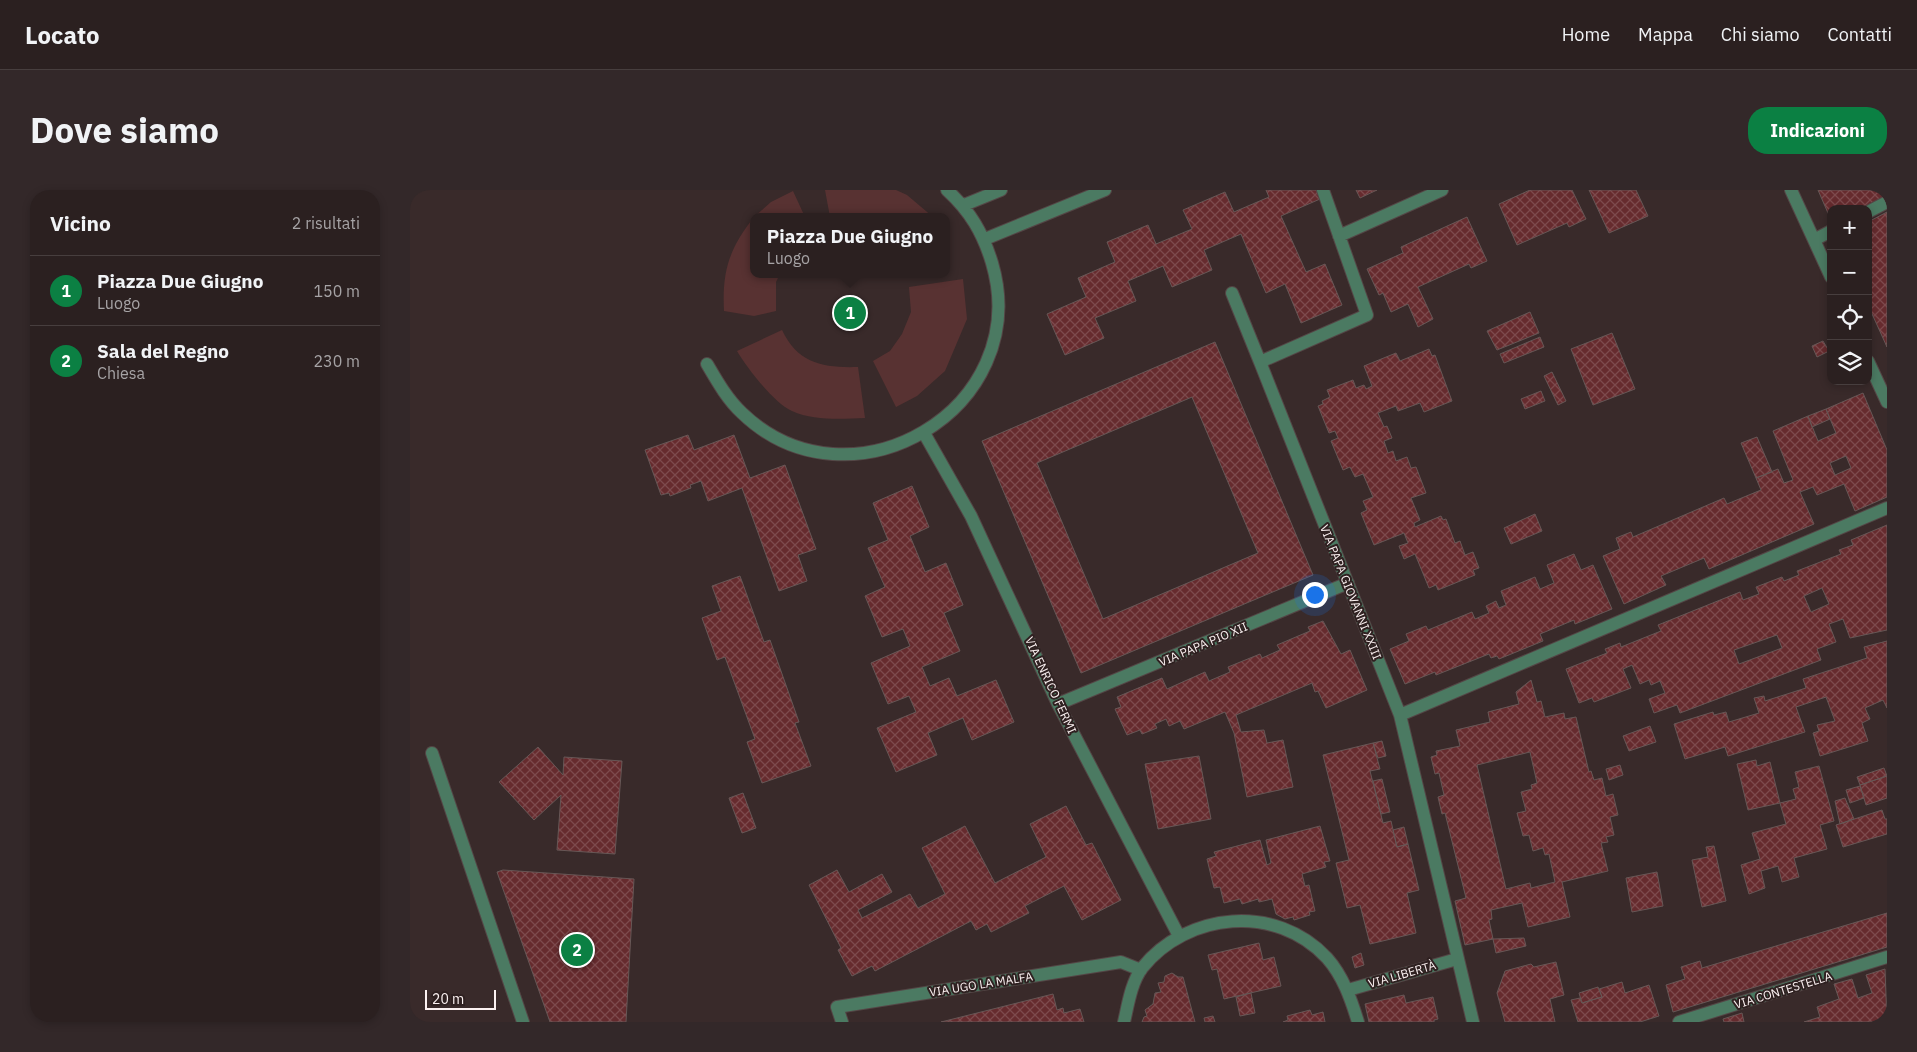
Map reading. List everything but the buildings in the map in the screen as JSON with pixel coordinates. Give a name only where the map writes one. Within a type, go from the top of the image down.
[{"type":"street","points":[[706,364],[721,388],[742,413],[771,434],[802,448],[823,452],[856,454],[892,447],[924,433],[948,415],[967,394],[984,366],[994,342],[998,310],[998,282],[985,239],[964,205],[947,190]]},
{"type":"street","points":[[964,205],[1000,190]]},
{"type":"street","points":[[985,239],[1105,190]]},
{"type":"street","points":[[1260,362],[1367,315],[1323,190]]},
{"type":"street","points":[[1339,236],[1442,190]]},
{"type":"street","points":[[1791,190],[1827,268]]},
{"type":"street","points":[[1872,210],[1887,202]]},
{"type":"street","points":[[1814,240],[1827,233]]},
{"type":"street","name":"VIA PAPA GIOVANNI XXIII","points":[[1232,293],[1400,715],[1473,1022]]},
{"type":"street","points":[[1872,370],[1887,402]]},
{"type":"street","name":"VIA ENRICO FERMI","points":[[924,433],[971,516],[1058,704],[1179,936]]},
{"type":"street","points":[[1400,715],[1887,508]]},
{"type":"street","name":"VIA PAPA PIO XII","points":[[1058,704],[1348,584]]},
{"type":"street","points":[[432,754],[523,1022]]},
{"type":"street","points":[[1124,1022],[1129,998],[1141,970],[1157,952],[1179,936],[1208,924],[1234,919],[1263,922],[1298,935],[1326,958],[1348,990],[1358,1022]]},
{"type":"street","name":"VIA CONTESTELLA","points":[[1678,1022],[1887,957]]},
{"type":"street","name":"VIA LIBERTÀ","points":[[1348,990],[1457,959]]},
{"type":"street","name":"VIA UGO LA MALFA","points":[[842,1022],[837,1007],[1121,962],[1141,970]]},
{"type":"shaded area","points":[[825,190],[896,190],[907,195],[928,213],[829,213]]},
{"type":"shaded area","points":[[793,191],[803,213],[759,213],[771,202]]},
{"type":"shaded area","points":[[750,222],[750,278],[778,278],[776,282],[776,311],[754,316],[724,311],[726,272],[733,250]]},
{"type":"shaded area","points":[[963,279],[967,319],[945,371],[917,396],[896,407],[873,361],[890,351],[902,334],[911,312],[909,287]]},
{"type":"shaded area","points":[[782,330],[796,350],[813,362],[823,365],[858,367],[865,418],[828,419],[801,414],[785,407],[769,393],[737,351]]},
{"type":"place","name":"Piazza Due Giugno","points":[[850,313]]},
{"type":"place","name":"Sala del Regno","points":[[577,950]]}]
